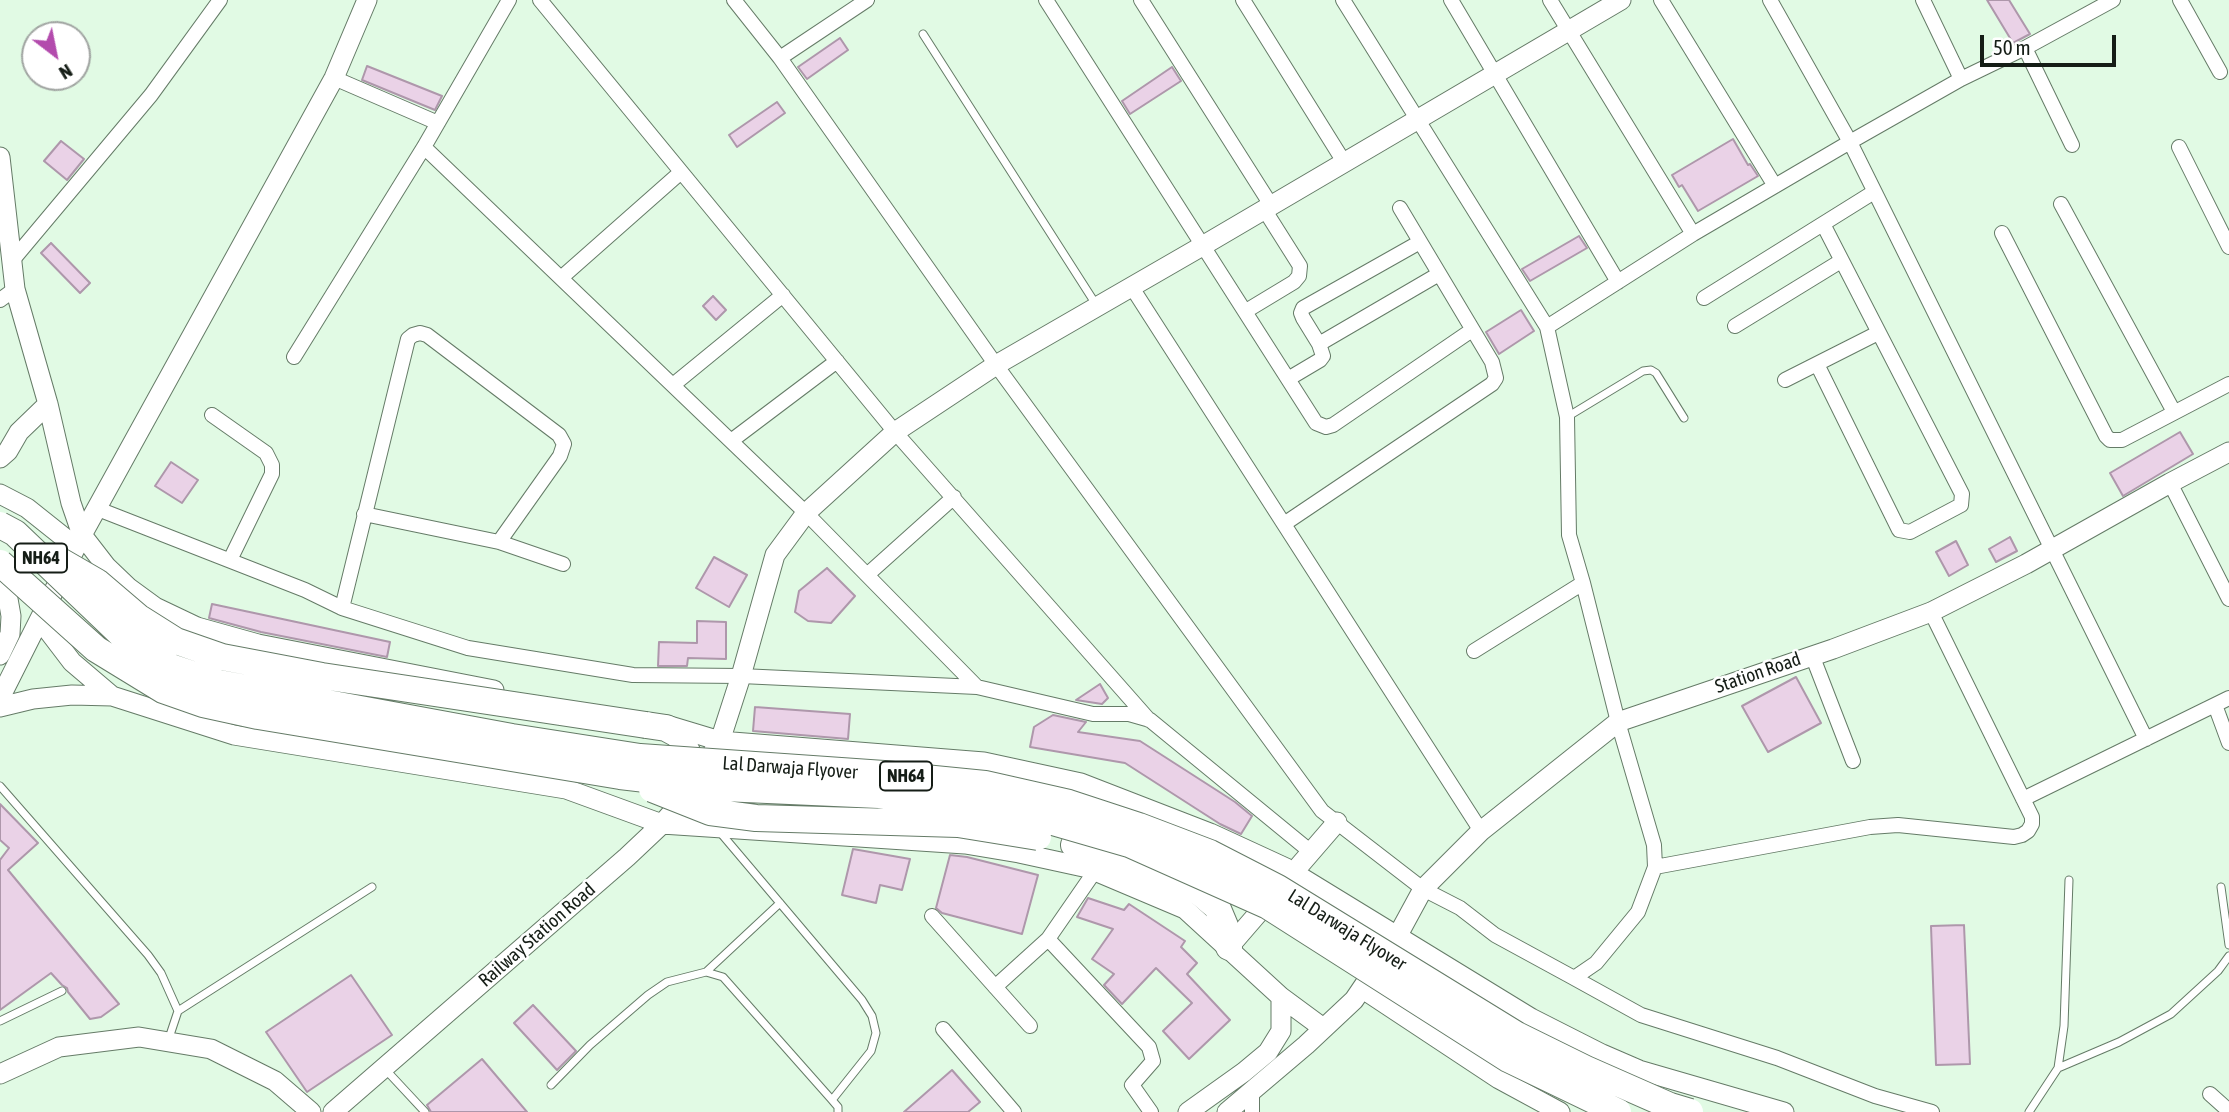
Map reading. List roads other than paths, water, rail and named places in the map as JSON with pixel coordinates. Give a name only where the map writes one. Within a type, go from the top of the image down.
[{"type":"highway","points":[[7,529],[97,582],[138,617],[176,640],[222,657],[321,676],[666,728],[679,735],[685,744],[690,773],[685,799]]},
{"type":"highway","name":"Lal Darwaja Flyover","points":[[7,529],[125,638],[171,667],[219,683],[512,737],[640,757],[884,774],[985,785],[1069,803],[1139,826],[1210,853],[1278,888],[1517,1035],[1586,1069],[1690,1112]]},
{"type":"highway","name":"Lal Darwaja Flyover","points":[[0,563],[96,649],[163,690],[203,704],[258,716],[620,776],[723,788],[879,795],[975,807],[1053,822],[1129,844],[1268,906],[1508,1059],[1620,1112]]},
{"type":"highway","points":[[620,776],[710,813],[756,818],[958,824],[1074,845],[1120,859],[1199,892],[1217,908],[1225,926],[1229,947]]},
{"type":"street","points":[[11,262],[150,95],[220,0]]},
{"type":"street","points":[[0,698],[79,541],[334,78],[367,0]]},
{"type":"street","points":[[294,356],[424,148],[509,0]]},
{"type":"street","points":[[540,0],[895,432],[1150,720],[1311,852]]},
{"type":"street","points":[[734,0],[780,58],[996,365],[1322,811],[1423,889],[1460,908],[1495,935],[1641,1015],[1777,1058],[1875,1096],[1932,1112]]},
{"type":"street","points":[[780,58],[867,0]]},
{"type":"street","points":[[1046,0],[1121,120],[1205,245],[1316,423],[1326,428],[1333,425],[1472,330]]},
{"type":"street","points":[[1141,0],[1268,207],[1300,266],[1299,276],[1294,282],[1246,311]]},
{"type":"street","points":[[1243,0],[1344,162]]},
{"type":"street","points":[[1343,0],[1547,327],[1567,417],[1569,535],[1618,722],[1654,845],[1655,867],[1638,912],[1596,963],[1574,978]]},
{"type":"street","points":[[1451,0],[1618,282]]},
{"type":"street","points":[[1550,0],[1693,234]]},
{"type":"street","name":"Railway Station Road","points":[[333,1112],[662,824],[685,799],[720,741],[775,555],[806,513],[895,432],[996,365],[1621,0]]},
{"type":"street","points":[[1661,0],[1775,186]]},
{"type":"street","points":[[1770,0],[1850,142],[2146,739]]},
{"type":"street","points":[[1923,0],[1961,79]]},
{"type":"street","points":[[1547,327],[1693,234],[1850,142],[1961,79],[2113,0]]},
{"type":"street","points":[[2180,0],[2220,72]]},
{"type":"street","points":[[2025,48],[2072,145]]},
{"type":"street","points":[[334,78],[438,122]]},
{"type":"street","points":[[2179,147],[2229,247]]},
{"type":"street","points":[[424,148],[806,513],[977,687]]},
{"type":"street","points":[[1,168],[11,262],[7,294],[48,404],[79,541]]},
{"type":"street","points":[[561,278],[681,172]]},
{"type":"street","points":[[1704,298],[1874,192]]},
{"type":"street","points":[[2061,204],[2174,412]]},
{"type":"street","points":[[1284,524],[1492,384],[1496,377],[1492,362],[1400,208]]},
{"type":"street","points":[[1817,364],[1899,530],[1910,532],[1961,505],[1962,494],[1823,224]]},
{"type":"street","points":[[2002,233],[2106,436],[2115,441],[2122,440],[2229,384]]},
{"type":"street","points":[[1288,379],[1320,360],[1323,351],[1303,318],[1303,308],[1420,242]]},
{"type":"street","points":[[1735,326],[1841,261]]},
{"type":"street","points":[[1319,344],[1439,274]]},
{"type":"street","points":[[1131,286],[1480,831]]},
{"type":"street","points":[[673,385],[783,295]]},
{"type":"street","points":[[342,608],[408,339],[420,333],[427,335],[559,435],[564,444],[560,456],[499,542]]},
{"type":"street","points":[[1785,380],[1878,333]]},
{"type":"street","points":[[731,441],[837,361]]},
{"type":"street","points":[[0,458],[8,451],[19,432],[48,404]]},
{"type":"street","points":[[212,415],[266,453],[272,465],[272,474],[230,560]]},
{"type":"street","name":"Station Road","points":[[1227,1112],[1354,1000],[1398,935],[1423,889],[1480,831],[1618,722],[1931,612],[2026,564],[2229,452]]},
{"type":"street","points":[[2169,483],[2222,570],[2229,598]]},
{"type":"street","points":[[0,494],[79,541],[129,588],[155,607],[197,628],[258,644],[654,720],[720,741],[984,762],[1081,783],[1210,832],[1294,873],[1531,1018],[1625,1065],[1784,1112]]},
{"type":"street","points":[[867,575],[954,497]]},
{"type":"street","points":[[98,509],[305,590],[342,608],[468,648],[633,675],[741,676],[977,687],[1070,710],[1093,714],[1129,714],[1150,720]]},
{"type":"street","points":[[364,514],[499,542],[563,564]]},
{"type":"street","points":[[1474,652],[1583,583]]},
{"type":"street","points":[[0,584],[8,599],[11,616],[10,634],[0,655]]},
{"type":"street","points":[[1655,867],[1870,827],[1898,825],[2014,837],[2022,835],[2032,824],[2032,817],[1931,612]]},
{"type":"street","points":[[40,620],[72,662],[112,696]]},
{"type":"street","points":[[1811,655],[1853,761]]},
{"type":"street","points":[[0,708],[33,699],[72,695],[112,696],[234,735],[566,789],[662,824],[965,844],[1019,853],[1095,871],[1185,909],[1281,997],[1323,1028]]},
{"type":"street","points":[[2022,799],[2229,698]]},
{"type":"street","points":[[2215,705],[2229,743]]},
{"type":"street","points":[[1229,947],[1337,822]]},
{"type":"street","points":[[995,987],[1048,939],[1095,871]]},
{"type":"street","points":[[932,916],[1030,1026]]},
{"type":"street","points":[[1048,939],[1149,1048],[1153,1061],[1132,1085],[1151,1112]]},
{"type":"street","points":[[1363,989],[1499,1079],[1556,1110]]},
{"type":"street","points":[[1188,1112],[1268,1052],[1280,1031],[1281,997]]},
{"type":"street","points":[[943,1029],[1014,1112]]},
{"type":"street","points":[[0,1074],[60,1047],[139,1037],[211,1049],[275,1081],[311,1112]]},
{"type":"street","points":[[1556,1110],[1550,1086],[1555,1074],[1565,1063],[1592,1049]]},
{"type":"street","points":[[1620,1112],[1630,1083],[1625,1065]]},
{"type":"street","points":[[1252,1091],[1252,1112]]},
{"type":"street","points":[[2210,1094],[2229,1111]]},
{"type":"lane","points":[[923,34],[1098,307]]},
{"type":"lane","points":[[1567,417],[1643,371],[1651,370],[1656,373],[1684,418]]},
{"type":"lane","points":[[0,786],[148,955],[161,973],[178,1011]]},
{"type":"lane","points":[[717,828],[862,1000],[872,1016],[876,1033],[871,1051],[832,1100]]},
{"type":"lane","points":[[2029,1112],[2058,1068],[2064,1026],[2069,880]]},
{"type":"lane","points":[[167,1042],[178,1011],[372,887]]},
{"type":"lane","points":[[2221,887],[2229,945]]},
{"type":"lane","points":[[551,1085],[590,1045],[648,995],[667,982],[706,972],[780,902]]},
{"type":"lane","points":[[2058,1068],[2119,1042],[2171,1014],[2218,971],[2229,956]]},
{"type":"lane","points":[[706,972],[723,977],[838,1107],[838,1112]]},
{"type":"lane","points":[[0,1021],[62,991]]},
{"type":"lane","points":[[384,1068],[425,1112]]}]
